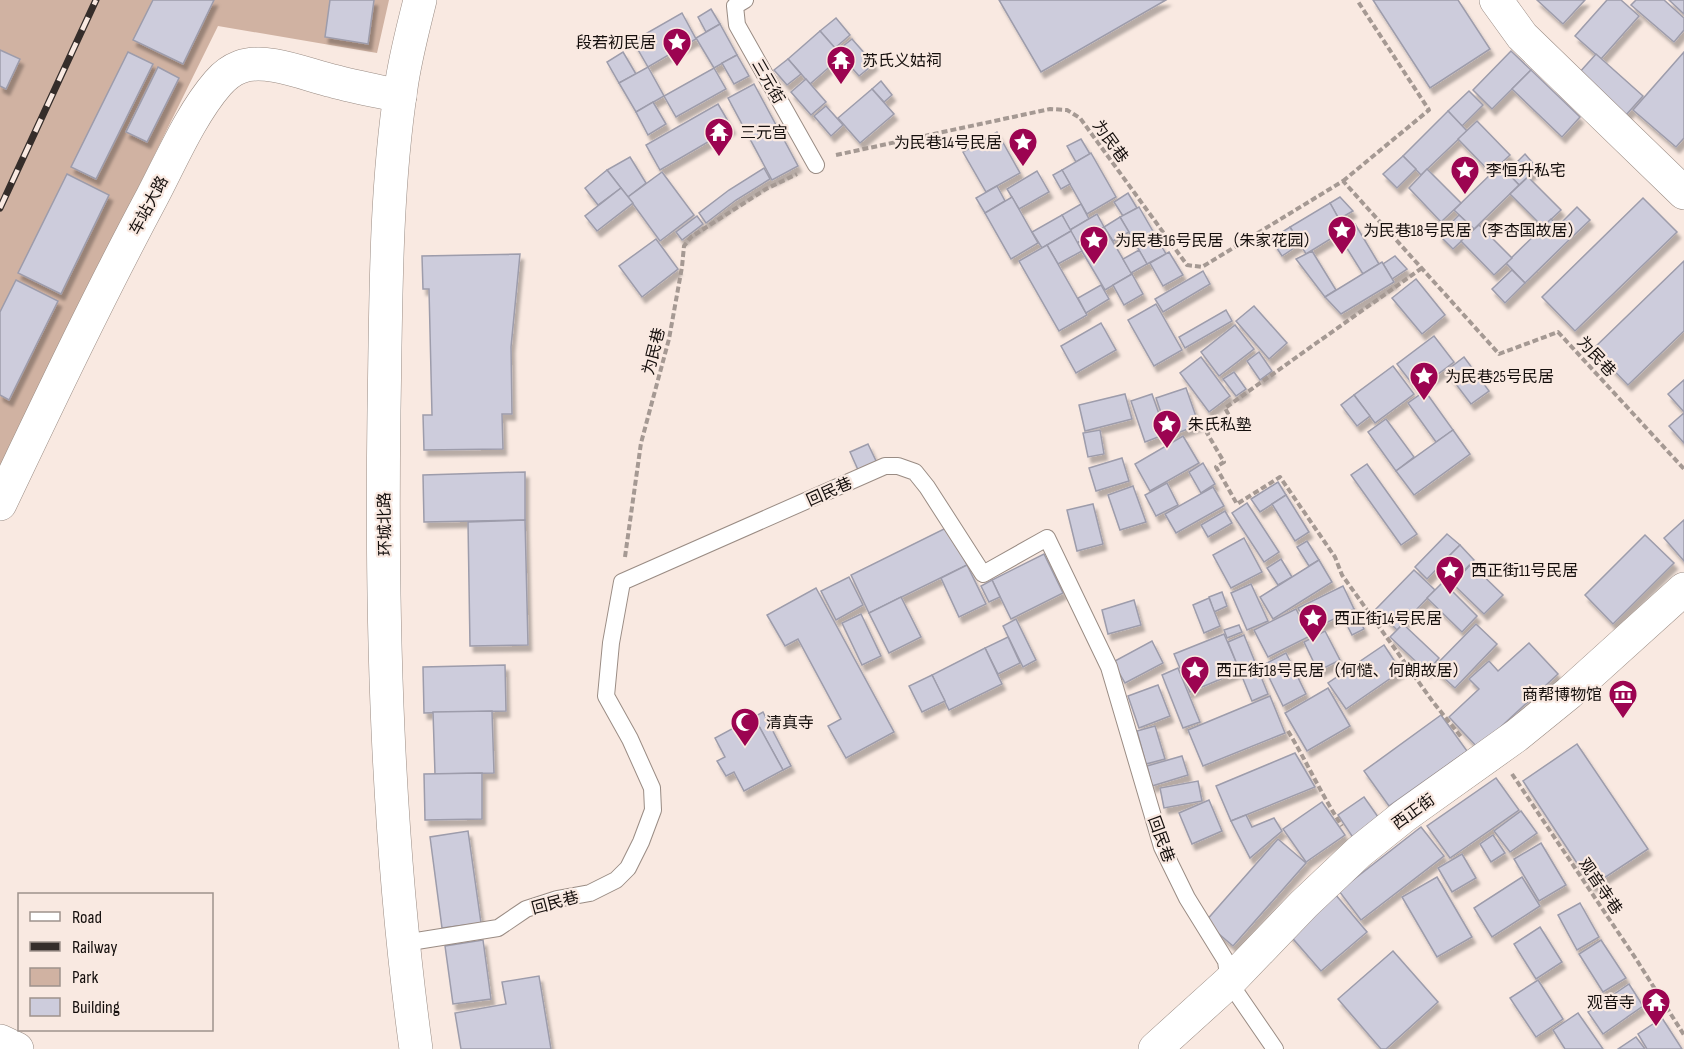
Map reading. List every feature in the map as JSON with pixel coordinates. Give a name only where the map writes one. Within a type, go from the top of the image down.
[{"type":"street","name":"环城北路","points":[[416,1049],[406,971],[393,826],[385,659],[383,484],[386,296],[392,168],[407,54],[420,0]]},
{"type":"street","points":[[1496,0],[1522,36],[1684,193]]},
{"type":"street","name":"车站大路","points":[[0,504],[58,381],[138,222],[193,121],[219,82],[237,68],[246,64],[257,64],[279,67],[400,96]]},
{"type":"street","name":"西正街","points":[[1155,1049],[1229,982],[1304,904],[1359,852],[1404,816],[1488,757],[1577,686],[1684,589]]},
{"type":"street","points":[[0,1041],[17,1049]]},
{"type":"lane","name":"三元街","points":[[745,0],[735,6],[737,25],[816,165]]},
{"type":"lane","name":"回民巷","points":[[404,943],[498,928],[526,909],[557,899],[590,893],[616,880],[628,868],[653,810],[652,788],[630,739],[606,696],[611,643],[622,582],[885,466],[898,466],[915,472],[927,487],[983,574],[1047,538],[1109,667],[1162,847],[1187,898],[1226,961],[1229,982]]},
{"type":"lane","points":[[1229,982],[1275,1049]]},
{"type":"path","points":[[1343,181],[1429,110],[1357,0]]},
{"type":"path","name":"为民巷","points":[[622,582],[641,443],[669,339],[684,246],[692,237],[766,189],[836,155],[1050,109],[1067,110],[1080,118],[1187,265],[1202,267],[1343,181],[1499,354],[1558,332],[1684,469]]},
{"type":"path","name":"观音寺巷","points":[[1422,268],[1225,408],[1231,419],[1208,433],[1224,462],[1216,467],[1237,504],[1280,477],[1335,557],[1342,575],[1433,702],[1488,757],[1684,1035]]},
{"type":"path","points":[[1288,731],[1329,806],[1359,852]]},
{"type":"green space","points":[[0,0],[389,0],[377,53],[218,26],[0,468]]},
{"type":"building","points":[[153,0],[214,0],[183,64],[133,40]]},
{"type":"building","points":[[330,0],[374,0],[368,44],[325,37]]},
{"type":"building","points":[[999,0],[1166,0],[1041,72]]},
{"type":"building","points":[[1373,0],[1458,0],[1490,49],[1430,88]]},
{"type":"building","points":[[1537,0],[1585,0],[1563,24]]},
{"type":"building","points":[[1607,0],[1621,0],[1639,16],[1601,59],[1575,36]]},
{"type":"building","points":[[1636,0],[1664,0],[1684,18],[1684,30],[1674,42],[1631,5]]},
{"type":"building","points":[[1669,0],[1684,0],[1684,14]]},
{"type":"building","points":[[711,9],[720,24],[706,32],[698,17]]},
{"type":"building","points":[[682,13],[696,39],[648,67],[633,41]]},
{"type":"building","points":[[836,18],[850,35],[835,48],[820,31]]},
{"type":"building","points":[[720,24],[737,55],[714,68],[696,38]]},
{"type":"building","points":[[820,31],[842,56],[810,84],[788,59]]},
{"type":"building","points":[[852,39],[874,64],[859,76],[837,51]]},
{"type":"building","points":[[0,50],[20,59],[6,89],[0,86]]},
{"type":"building","points":[[1511,51],[1531,70],[1492,109],[1473,90]]},
{"type":"building","points":[[128,52],[153,64],[96,179],[71,167]]},
{"type":"building","points":[[623,52],[636,74],[619,83],[607,62]]},
{"type":"building","points":[[1684,52],[1684,138],[1676,147],[1633,110]]},
{"type":"building","points":[[1596,54],[1643,96],[1626,115],[1579,73]]},
{"type":"building","points":[[737,55],[749,76],[734,84],[722,63]]},
{"type":"building","points":[[788,59],[801,74],[787,85],[774,70]]},
{"type":"building","points":[[158,67],[179,78],[147,142],[126,132]]},
{"type":"building","points":[[648,67],[664,96],[636,112],[619,83]]},
{"type":"building","points":[[714,68],[726,89],[676,117],[664,96]]},
{"type":"building","points":[[1531,70],[1580,117],[1562,137],[1512,89]]},
{"type":"building","points":[[806,79],[826,102],[811,115],[791,92]]},
{"type":"building","points":[[881,81],[892,95],[884,102],[872,89]]},
{"type":"building","points":[[754,84],[798,166],[772,180],[728,98]]},
{"type":"building","points":[[872,89],[894,114],[860,143],[838,118]]},
{"type":"building","points":[[1469,91],[1483,105],[1462,126],[1448,111]]},
{"type":"building","points":[[653,102],[666,124],[648,135],[636,112]]},
{"type":"building","points":[[718,104],[732,128],[660,170],[646,145]]},
{"type":"building","points":[[826,106],[843,125],[831,136],[814,116]]},
{"type":"building","points":[[1448,111],[1467,131],[1421,175],[1403,156]]},
{"type":"building","points":[[1477,121],[1510,155],[1491,173],[1458,139]]},
{"type":"building","points":[[997,132],[1020,173],[986,192],[963,152]]},
{"type":"building","points":[[1081,139],[1090,154],[1076,162],[1067,146]]},
{"type":"building","points":[[1091,153],[1116,197],[1087,214],[1062,170]]},
{"type":"building","points":[[1525,154],[1537,168],[1519,185],[1507,172]]},
{"type":"building","points":[[1403,156],[1416,169],[1397,188],[1383,174]]},
{"type":"building","points":[[630,157],[646,183],[628,197],[607,170]]},
{"type":"building","points":[[1500,165],[1519,185],[1474,229],[1454,210]]},
{"type":"building","points":[[764,168],[770,179],[736,200],[706,223],[699,213],[729,190]]},
{"type":"building","points":[[1427,169],[1461,203],[1441,222],[1409,188]]},
{"type":"building","points":[[607,170],[621,188],[598,205],[585,188]]},
{"type":"building","points":[[1062,170],[1070,184],[1061,189],[1053,175]]},
{"type":"building","points":[[1037,171],[1049,192],[1019,209],[1007,189]]},
{"type":"building","points":[[662,172],[694,215],[660,241],[628,197]]},
{"type":"building","points":[[67,174],[109,195],[61,294],[18,273]]},
{"type":"building","points":[[1528,177],[1561,210],[1543,227],[1510,194]]},
{"type":"building","points":[[997,186],[1005,201],[985,213],[976,198]]},
{"type":"building","points":[[621,188],[633,203],[597,231],[585,216]]},
{"type":"building","points":[[1128,193],[1137,208],[1123,216],[1114,202]]},
{"type":"building","points":[[1012,197],[1038,243],[1011,259],[985,213]]},
{"type":"building","points":[[1340,197],[1353,211],[1339,219],[1330,203]]},
{"type":"building","points":[[1643,198],[1677,232],[1575,331],[1542,297]]},
{"type":"building","points":[[1330,203],[1345,230],[1306,254],[1290,227]]},
{"type":"building","points":[[1081,204],[1089,219],[1070,230],[1062,215]]},
{"type":"building","points":[[1139,207],[1166,254],[1147,264],[1120,217]]},
{"type":"building","points":[[1577,207],[1590,220],[1570,239],[1558,226]]},
{"type":"building","points":[[1097,214],[1104,227],[1077,243],[1070,230]]},
{"type":"building","points":[[1062,215],[1071,231],[1042,248],[1032,232]]},
{"type":"building","points":[[1459,215],[1474,229],[1453,249],[1439,235]]},
{"type":"building","points":[[697,216],[703,224],[682,240],[676,232]]},
{"type":"building","points":[[1120,217],[1129,232],[1113,241],[1104,227]]},
{"type":"building","points":[[1551,219],[1570,239],[1525,283],[1506,263]]},
{"type":"building","points":[[1355,224],[1379,264],[1363,274],[1338,234]]},
{"type":"building","points":[[1479,225],[1512,258],[1494,275],[1461,241]]},
{"type":"building","points":[[1104,227],[1132,274],[1105,290],[1077,243]]},
{"type":"building","points":[[1290,227],[1300,244],[1282,256],[1271,239]]},
{"type":"building","points":[[1071,231],[1082,251],[1058,264],[1047,245]]},
{"type":"building","points":[[656,239],[678,269],[642,297],[619,266]]},
{"type":"building","points":[[1047,245],[1087,315],[1059,331],[1019,261]]},
{"type":"building","points":[[1139,250],[1147,264],[1131,273],[1123,259]]},
{"type":"building","points":[[1312,251],[1336,290],[1325,297],[1296,259]]},
{"type":"building","points":[[1169,252],[1183,275],[1163,286],[1150,263]]},
{"type":"building","points":[[520,254],[511,347],[512,414],[502,414],[503,449],[424,450],[423,415],[432,415],[429,289],[423,289],[422,256]]},
{"type":"building","points":[[1395,256],[1407,269],[1392,279],[1383,264]]},
{"type":"building","points":[[1684,261],[1684,331],[1628,385],[1593,349]]},
{"type":"building","points":[[1382,262],[1394,282],[1341,314],[1325,297]]},
{"type":"building","points":[[1512,270],[1525,283],[1505,303],[1492,289]]},
{"type":"building","points":[[1203,271],[1210,284],[1163,312],[1155,299]]},
{"type":"building","points":[[1132,274],[1143,294],[1124,305],[1113,285]]},
{"type":"building","points":[[1416,279],[1445,315],[1422,334],[1392,298]]},
{"type":"building","points":[[16,280],[58,301],[9,400],[0,395],[0,312]]},
{"type":"building","points":[[1101,285],[1109,299],[1086,313],[1078,298]]},
{"type":"building","points":[[1156,304],[1182,350],[1154,366],[1128,320]]},
{"type":"building","points":[[1254,306],[1287,343],[1269,359],[1236,321]]},
{"type":"building","points":[[1226,310],[1232,321],[1185,348],[1179,337]]},
{"type":"building","points":[[1101,323],[1116,350],[1076,373],[1061,346]]},
{"type":"building","points":[[1235,325],[1254,349],[1219,376],[1201,352]]},
{"type":"building","points":[[1434,336],[1454,362],[1417,390],[1397,364]]},
{"type":"building","points":[[1259,352],[1272,371],[1260,380],[1247,361]]},
{"type":"building","points":[[1201,357],[1230,396],[1209,412],[1180,373]]},
{"type":"building","points":[[1464,357],[1489,391],[1471,404],[1446,371]]},
{"type":"building","points":[[1393,366],[1414,394],[1375,423],[1354,395]]},
{"type":"building","points":[[1234,372],[1246,389],[1236,396],[1223,379]]},
{"type":"building","points":[[1684,380],[1684,412],[1668,394]]},
{"type":"building","points":[[1186,388],[1199,425],[1169,436],[1156,398]]},
{"type":"building","points":[[1425,391],[1453,430],[1436,442],[1408,403]]},
{"type":"building","points":[[1125,394],[1132,419],[1085,431],[1079,405]]},
{"type":"building","points":[[1152,394],[1166,434],[1145,442],[1131,401]]},
{"type":"building","points":[[1354,395],[1370,416],[1357,426],[1341,405]]},
{"type":"building","points":[[1684,413],[1684,443],[1669,426]]},
{"type":"building","points":[[1386,419],[1414,457],[1396,471],[1368,432]]},
{"type":"building","points":[[1100,430],[1104,454],[1088,457],[1083,433]]},
{"type":"building","points":[[1453,430],[1470,454],[1414,495],[1396,471]]},
{"type":"building","points":[[1183,436],[1199,463],[1150,491],[1135,464]]},
{"type":"building","points":[[868,444],[877,463],[859,472],[850,452]]},
{"type":"building","points":[[1122,458],[1129,481],[1096,491],[1089,468]]},
{"type":"building","points":[[1203,463],[1215,484],[1201,493],[1189,472]]},
{"type":"building","points":[[1367,464],[1417,534],[1401,545],[1351,475]]},
{"type":"building","points":[[525,472],[525,520],[424,522],[423,475]]},
{"type":"building","points":[[1278,482],[1286,495],[1260,512],[1251,499]]},
{"type":"building","points":[[1167,483],[1178,505],[1156,516],[1145,495]]},
{"type":"building","points":[[1133,486],[1146,522],[1120,530],[1108,495]]},
{"type":"building","points":[[1213,487],[1224,506],[1176,533],[1165,514]]},
{"type":"building","points":[[1286,495],[1309,532],[1295,541],[1272,504]]},
{"type":"building","points":[[1247,503],[1279,552],[1264,562],[1232,513]]},
{"type":"building","points":[[1093,504],[1103,544],[1077,551],[1067,510]]},
{"type":"building","points":[[1225,511],[1232,523],[1208,537],[1201,525]]},
{"type":"building","points":[[525,520],[528,645],[470,646],[468,522]]},
{"type":"building","points":[[1684,520],[1684,561],[1664,538]]},
{"type":"building","points":[[948,527],[967,565],[869,613],[851,575]]},
{"type":"building","points":[[1447,534],[1460,545],[1427,579],[1415,567]]},
{"type":"building","points":[[1645,535],[1674,563],[1613,624],[1585,595]]},
{"type":"building","points":[[1244,538],[1262,572],[1231,588],[1213,555]]},
{"type":"building","points":[[1307,541],[1319,560],[1309,566],[1297,547]]},
{"type":"building","points":[[1460,545],[1474,560],[1460,575],[1445,560]]},
{"type":"building","points":[[1044,554],[1063,593],[1011,619],[992,580]]},
{"type":"building","points":[[1281,559],[1292,577],[1278,585],[1267,568]]},
{"type":"building","points":[[1319,560],[1332,582],[1273,619],[1260,597]]},
{"type":"building","points":[[1471,564],[1503,595],[1484,614],[1453,584]]},
{"type":"building","points":[[967,565],[986,604],[959,617],[941,578]]},
{"type":"building","points":[[1414,570],[1435,590],[1397,630],[1376,609]]},
{"type":"building","points":[[1446,570],[1454,579],[1447,586],[1438,577]]},
{"type":"building","points":[[849,577],[863,605],[836,620],[821,591]]},
{"type":"building","points":[[992,580],[1000,597],[989,602],[981,586]]},
{"type":"building","points":[[1443,582],[1477,616],[1462,632],[1427,598]]},
{"type":"building","points":[[1251,584],[1268,621],[1247,630],[1231,593]]},
{"type":"building","points":[[1343,586],[1354,609],[1310,631],[1298,608]]},
{"type":"building","points":[[816,588],[894,732],[846,758],[828,726],[841,719],[798,639],[785,646],[767,615]]},
{"type":"building","points":[[1222,592],[1227,606],[1214,612],[1209,597]]},
{"type":"building","points":[[901,597],[921,637],[889,653],[869,613]]},
{"type":"building","points":[[1209,598],[1220,626],[1204,633],[1193,605]]},
{"type":"building","points":[[1134,600],[1141,625],[1108,634],[1102,610]]},
{"type":"building","points":[[1296,609],[1310,636],[1268,657],[1254,630]]},
{"type":"building","points":[[1354,609],[1364,629],[1352,635],[1342,615]]},
{"type":"building","points":[[861,614],[881,656],[862,665],[842,623]]},
{"type":"building","points":[[1016,619],[1036,660],[1023,667],[1003,626]]},
{"type":"building","points":[[1403,624],[1439,658],[1427,672],[1390,637]]},
{"type":"building","points":[[1476,624],[1497,644],[1455,688],[1433,668]]},
{"type":"building","points":[[1239,625],[1242,632],[1227,638],[1224,630]]},
{"type":"building","points":[[1325,631],[1340,660],[1318,671],[1304,642]]},
{"type":"building","points":[[1224,634],[1240,671],[1190,692],[1174,654]]},
{"type":"building","points":[[1244,635],[1268,694],[1252,701],[1228,642]]},
{"type":"building","points":[[1008,637],[1020,663],[998,674],[985,648]]},
{"type":"building","points":[[1152,641],[1163,663],[1125,683],[1113,662]]},
{"type":"building","points":[[1529,643],[1558,674],[1478,748],[1449,717],[1479,689],[1469,679],[1489,661],[1498,671]]},
{"type":"building","points":[[1384,645],[1401,671],[1346,709],[1328,683]]},
{"type":"building","points":[[985,648],[1002,684],[949,710],[932,675]]},
{"type":"building","points":[[1286,653],[1306,694],[1283,706],[1263,665]]},
{"type":"building","points":[[505,665],[506,711],[424,713],[423,667]]},
{"type":"building","points":[[1178,668],[1200,722],[1183,728],[1162,675]]},
{"type":"building","points":[[932,675],[945,701],[922,712],[909,686]]},
{"type":"building","points":[[1158,685],[1170,716],[1139,728],[1128,696]]},
{"type":"building","points":[[1328,688],[1350,726],[1307,751],[1285,713]]},
{"type":"building","points":[[1270,696],[1285,733],[1203,766],[1188,730]]},
{"type":"building","points":[[492,711],[494,773],[435,774],[433,712]]},
{"type":"building","points":[[763,712],[791,766],[783,770],[754,717]]},
{"type":"building","points":[[1441,715],[1467,751],[1389,806],[1364,771]]},
{"type":"building","name":"清真寺","points":[[754,717],[783,770],[744,791],[734,772],[726,776],[717,761],[725,757],[715,738]]},
{"type":"building","points":[[1155,726],[1165,759],[1146,764],[1137,731]]},
{"type":"building","points":[[1577,744],[1648,849],[1592,886],[1523,781]]},
{"type":"building","points":[[1295,753],[1315,787],[1231,821],[1216,786]]},
{"type":"building","points":[[1182,756],[1188,775],[1152,786],[1147,766]]},
{"type":"building","points":[[482,773],[482,819],[425,820],[424,774]]},
{"type":"building","points":[[1496,778],[1519,810],[1450,858],[1427,826]]},
{"type":"building","points":[[1198,781],[1202,801],[1164,808],[1160,788]]},
{"type":"building","points":[[1364,797],[1383,824],[1356,842],[1338,815]]},
{"type":"building","points":[[1209,800],[1222,831],[1192,844],[1179,813]]},
{"type":"building","points":[[1322,802],[1345,835],[1306,862],[1283,829]]},
{"type":"building","points":[[1521,811],[1537,833],[1510,852],[1494,831]]},
{"type":"building","points":[[1246,815],[1252,827],[1274,818],[1282,831],[1250,858],[1231,821]]},
{"type":"building","points":[[1421,827],[1444,856],[1361,920],[1339,891]]},
{"type":"building","points":[[468,831],[481,923],[442,928],[430,837]]},
{"type":"building","points":[[1493,835],[1505,853],[1491,862],[1480,844]]},
{"type":"building","points":[[1278,839],[1306,863],[1233,946],[1205,922]]},
{"type":"building","points":[[1541,843],[1566,885],[1539,901],[1514,859]]},
{"type":"building","points":[[1462,854],[1476,878],[1452,892],[1438,868]]},
{"type":"building","points":[[1437,877],[1472,937],[1437,957],[1402,897]]},
{"type":"building","points":[[1522,877],[1540,906],[1492,937],[1474,908]]},
{"type":"building","points":[[1335,894],[1367,932],[1321,971],[1288,933]]},
{"type":"building","points":[[1580,903],[1599,937],[1577,950],[1558,915]]},
{"type":"building","points":[[1540,927],[1562,962],[1536,979],[1514,944]]},
{"type":"building","points":[[483,940],[491,999],[453,1004],[445,946]]},
{"type":"building","points":[[1601,940],[1626,978],[1603,992],[1579,954]]},
{"type":"building","points":[[1393,951],[1438,1002],[1386,1049],[1381,1049],[1338,999]]},
{"type":"building","points":[[539,976],[551,1049],[461,1049],[455,1013],[506,1004],[502,982]]},
{"type":"building","points":[[1538,980],[1563,1019],[1536,1037],[1510,998]]},
{"type":"building","points":[[1629,984],[1643,1006],[1603,1034],[1588,1012]]},
{"type":"building","points":[[1578,1013],[1603,1049],[1565,1049],[1553,1030]]},
{"type":"building","points":[[1662,1018],[1682,1049],[1647,1049],[1638,1034]]},
{"type":"building","points":[[1636,1037],[1645,1049],[1618,1049]]},
{"type":"railway","points":[[0,208],[96,0]]},
{"type":"place","name":"段若初民居","points":[[677,68]]},
{"type":"place","name":"苏氏义姑祠","points":[[841,86]]},
{"type":"place","name":"三元宫","points":[[719,158]]},
{"type":"place","name":"为民巷14号民居","points":[[1023,168]]},
{"type":"place","name":"李恒升私宅","points":[[1465,196]]},
{"type":"place","name":"为民巷18号民居（李杏国故居）","points":[[1342,256]]},
{"type":"place","name":"为民巷16号民居（朱家花园）","points":[[1094,266]]},
{"type":"place","name":"为民巷25号民居","points":[[1424,402]]},
{"type":"place","name":"朱氏私塾","points":[[1167,450]]},
{"type":"place","name":"西正街11号民居","points":[[1450,596]]},
{"type":"place","name":"西正街14号民居","points":[[1313,644]]},
{"type":"place","name":"西正街18号民居（何慥、何朗故居）","points":[[1195,696]]},
{"type":"place","name":"商帮博物馆","points":[[1623,720]]},
{"type":"place","name":"清真寺","points":[[745,748]]},
{"type":"place","name":"观音寺","points":[[1656,1028]]}]
